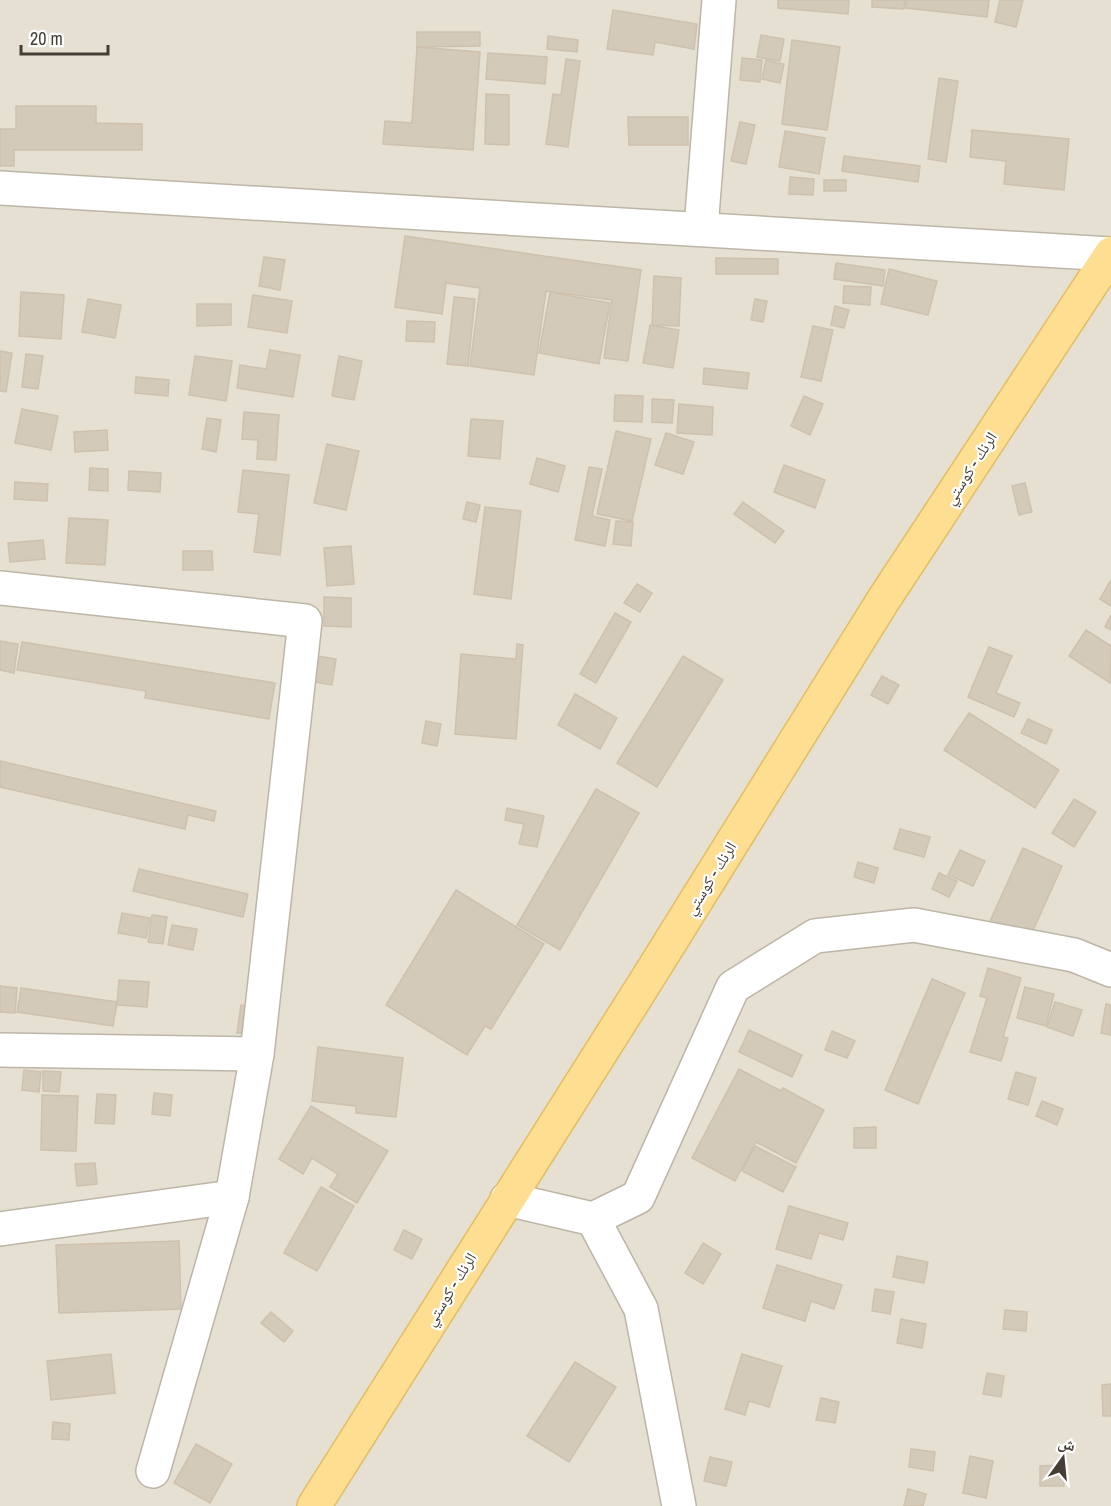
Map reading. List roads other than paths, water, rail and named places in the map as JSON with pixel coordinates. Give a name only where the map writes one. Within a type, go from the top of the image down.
[{"type":"main road","name":"الرنك - كوستي","points":[[314,1506],[884,599],[1111,254]]},
{"type":"street","points":[[701,228],[719,0]]},
{"type":"street","points":[[0,188],[1111,254]]},
{"type":"street","points":[[0,588],[305,621],[256,1054],[232,1197],[153,1471]]},
{"type":"street","points":[[507,1199],[593,1219],[638,1197],[733,987],[815,936],[914,925],[1074,955],[1111,970]]},
{"type":"street","points":[[0,1050],[256,1054]]},
{"type":"street","points":[[0,1229],[232,1197]]},
{"type":"street","points":[[593,1219],[641,1309],[679,1506]]}]
